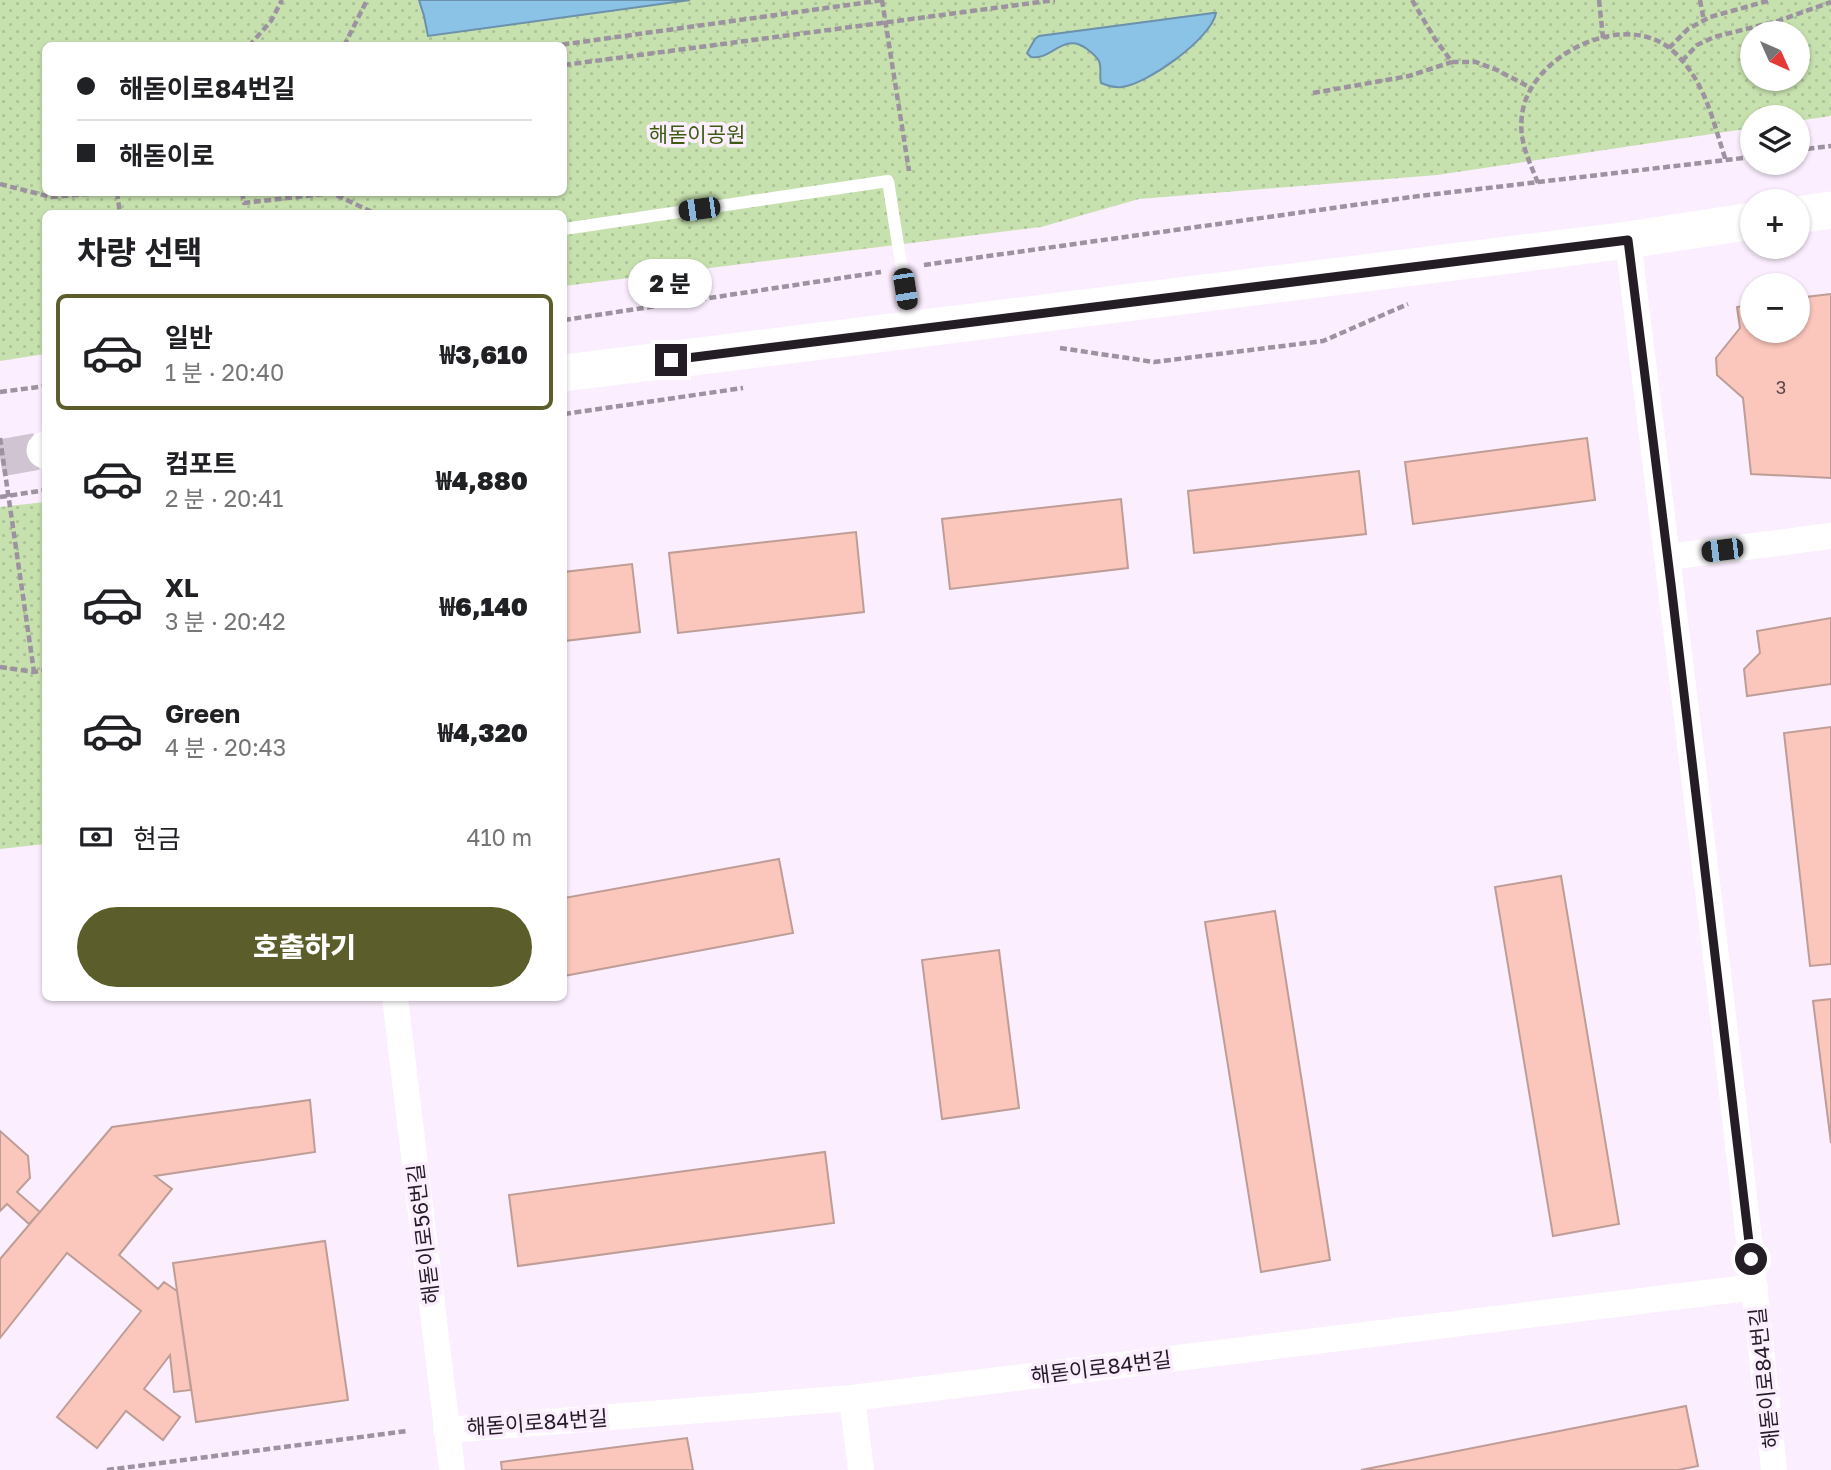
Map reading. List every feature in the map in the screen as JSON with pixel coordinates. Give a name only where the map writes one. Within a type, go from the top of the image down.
[{"type":"street","points":[[1810,225],[1831,210]]},
{"type":"street","points":[[567,373],[1628,240],[1740,239]]},
{"type":"street","name":"해돋이로84번길","points":[[1628,240],[1755,1287],[1774,1470]]},
{"type":"street","points":[[1668,556],[1831,536]]},
{"type":"street","name":"해돋이로56번길","points":[[395,1001],[452,1470]]},
{"type":"street","name":"해돋이로84번길","points":[[446,1430],[852,1398],[1755,1287]]},
{"type":"street","points":[[852,1398],[861,1470]]},
{"type":"lane","points":[[567,229],[888,181],[912,330]]},
{"type":"path","points":[[253,42],[271,21],[282,0]]},
{"type":"path","points":[[346,42],[367,0]]},
{"type":"path","points":[[567,44],[883,0],[910,179]]},
{"type":"path","points":[[567,65],[1055,0]]},
{"type":"path","points":[[1412,0],[1451,62]]},
{"type":"path","points":[[1599,0],[1603,38]]},
{"type":"path","points":[[1700,0],[1703,21]]},
{"type":"path","points":[[1669,48],[1688,29],[1710,17],[1771,0]]},
{"type":"path","points":[[1682,61],[1697,45],[1714,37],[1766,24],[1831,2]]},
{"type":"path","points":[[1538,183],[1523,147],[1524,106],[1531,88],[1563,53],[1585,43],[1622,34],[1653,39],[1669,48],[1697,78],[1726,160]]},
{"type":"path","points":[[1313,93],[1409,76],[1451,62],[1476,62],[1531,88]]},
{"type":"path","points":[[1810,148],[1831,146]]},
{"type":"path","points":[[921,253],[923,265],[1419,196],[1740,158]]},
{"type":"path","points":[[0,184],[42,195]]},
{"type":"path","points":[[243,196],[244,204],[308,196]]},
{"type":"path","points":[[338,196],[368,210]]},
{"type":"path","points":[[567,320],[902,269]]},
{"type":"path","points":[[1054,347],[1154,362],[1323,341],[1412,302]]},
{"type":"path","points":[[0,392],[42,387]]},
{"type":"path","points":[[567,414],[755,387]]},
{"type":"path","points":[[0,438],[34,672]]},
{"type":"path","points":[[0,497],[42,491]]},
{"type":"path","points":[[0,667],[42,671]]},
{"type":"path","points":[[107,1470],[407,1431]]},
{"type":"green space","name":"해돋이공원","points":[[0,0],[1831,0],[1831,116],[1810,119],[1810,105],[1740,105],[1740,130],[1437,175],[1139,199],[1041,227],[567,286],[567,210],[42,210],[42,354],[0,361]]},
{"type":"green space","points":[[42,502],[42,844],[0,849],[0,507]]},
{"type":"water","points":[[419,0],[690,0],[428,36]]},
{"type":"water","points":[[1216,13],[1212,24],[1203,35],[1176,59],[1147,78],[1122,87],[1101,83],[1099,61],[1079,44],[1064,45],[1038,57],[1031,57],[1027,53],[1039,36]]},
{"type":"building","points":[[1831,294],[1831,478],[1751,474],[1743,398],[1717,375],[1716,358],[1740,328],[1740,343],[1810,343],[1810,296]]},
{"type":"building","points":[[1737,307],[1740,307],[1740,328]]},
{"type":"building","points":[[1587,438],[1595,500],[1413,524],[1405,462]]},
{"type":"building","points":[[1359,471],[1366,534],[1194,553],[1188,491]]},
{"type":"building","points":[[1121,499],[1128,568],[950,589],[942,519]]},
{"type":"building","points":[[856,532],[864,612],[678,633],[669,553]]},
{"type":"building","points":[[632,564],[640,632],[567,641],[567,572]]},
{"type":"building","points":[[1831,618],[1831,684],[1747,696],[1744,669],[1760,653],[1757,631]]},
{"type":"building","points":[[1831,727],[1831,964],[1810,966],[1784,733]]},
{"type":"building","points":[[779,859],[793,933],[567,975],[567,897]]},
{"type":"building","points":[[1561,876],[1619,1224],[1553,1236],[1495,887]]},
{"type":"building","points":[[1275,911],[1330,1260],[1261,1272],[1205,922]]},
{"type":"building","points":[[999,950],[1019,1108],[942,1119],[922,960]]},
{"type":"building","points":[[1831,999],[1831,1143],[1813,1001]]},
{"type":"building","points":[[310,1100],[315,1152],[155,1176],[172,1189],[119,1255],[158,1289],[164,1282],[177,1291],[191,1390],[174,1392],[170,1355],[144,1389],[180,1417],[163,1440],[126,1411],[97,1448],[57,1417],[141,1311],[67,1253],[0,1338],[0,1259],[112,1127]]},
{"type":"building","points":[[0,1131],[28,1156],[30,1178],[17,1192],[40,1212],[29,1224],[7,1204],[0,1211]]},
{"type":"building","points":[[825,1152],[834,1223],[518,1266],[509,1195]]},
{"type":"building","points":[[325,1241],[348,1400],[196,1422],[173,1263]]},
{"type":"building","points":[[1686,1406],[1698,1466],[1678,1470],[1361,1470]]},
{"type":"building","points":[[687,1438],[693,1470],[502,1470],[501,1462]]},
{"type":"tunnel","points":[[0,458],[42,451]]},
{"type":"route","points":[[671,360],[1628,240],[1751,1259]]}]
